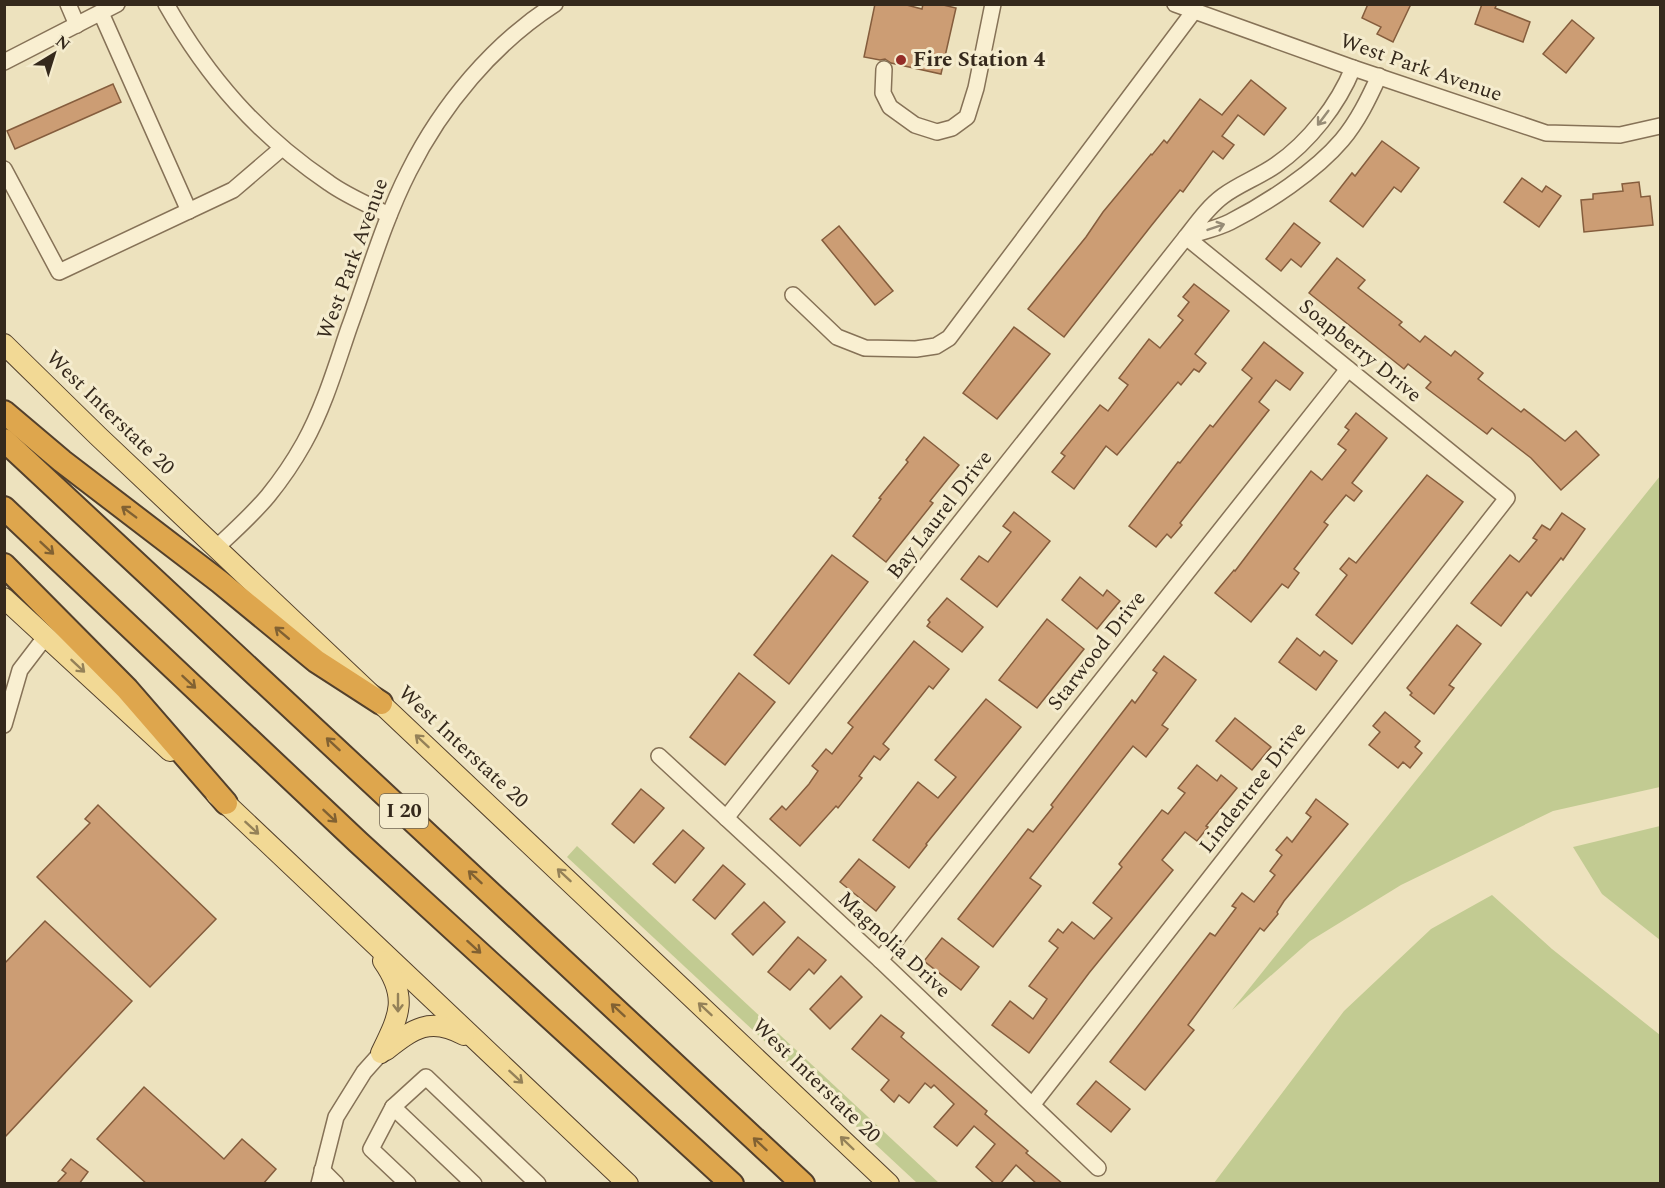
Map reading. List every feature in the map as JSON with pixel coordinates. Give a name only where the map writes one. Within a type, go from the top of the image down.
[{"type":"highway","points":[[4,412],[62,461],[220,582],[316,661],[381,703]]},
{"type":"highway","name":"I 20","points":[[4,440],[803,1184]]},
{"type":"highway","name":"I 20","points":[[4,508],[358,842],[732,1184]]},
{"type":"highway","points":[[4,565],[127,689],[226,803]]},
{"type":"main road","name":"West Interstate 20","points":[[4,344],[98,436],[889,1184]]},
{"type":"main road","points":[[4,598],[226,803],[628,1184]]},
{"type":"main road","points":[[364,934],[393,976],[400,1005],[395,1024],[381,1053]]},
{"type":"main road","points":[[381,1053],[410,1031],[426,1025],[443,1026],[461,1033],[487,1050]]},
{"type":"street","points":[[68,4],[77,25]]},
{"type":"street","points":[[4,62],[117,4]]},
{"type":"street","points":[[166,4],[188,43],[226,94],[282,148],[330,184],[390,215]]},
{"type":"street","name":"West Park Avenue","points":[[217,547],[268,496],[304,442],[326,395],[390,215],[409,171],[434,128],[467,84],[496,51],[530,20],[555,4]]},
{"type":"street","points":[[884,69],[883,93],[890,107],[915,125],[937,132],[952,128],[967,117],[976,88],[993,4]]},
{"type":"street","name":"West Park Avenue","points":[[1175,4],[1353,68],[1546,133],[1620,135],[1660,126]]},
{"type":"street","points":[[793,295],[837,337],[865,348],[916,349],[936,346],[949,338],[1194,11]]},
{"type":"street","points":[[101,13],[189,211]]},
{"type":"street","name":"Bay Laurel Drive","points":[[726,818],[1208,210],[1223,196],[1276,165],[1298,147],[1316,127],[1346,84],[1353,68]]},
{"type":"street","points":[[1186,237],[1229,222],[1290,185],[1327,157],[1344,138],[1363,110],[1379,76]]},
{"type":"street","points":[[4,169],[59,272],[233,190],[282,148]]},
{"type":"street","points":[[1276,165],[1290,185]]},
{"type":"street","name":"Soapberry Drive","points":[[1186,237],[1507,498]]},
{"type":"street","name":"Starwood Drive","points":[[880,960],[1348,369]]},
{"type":"street","name":"Lindentree Drive","points":[[1033,1104],[1507,498]]},
{"type":"street","points":[[4,725],[20,670],[46,636]]},
{"type":"street","name":"Magnolia Drive","points":[[659,756],[880,960],[1098,1168]]},
{"type":"street","points":[[336,1184],[320,1177],[336,1117],[364,1072],[381,1053]]},
{"type":"street","points":[[408,1184],[371,1149],[393,1107],[426,1077],[538,1184]]},
{"type":"street","points":[[393,1107],[474,1184]]},
{"type":"green space","points":[[1660,476],[1660,787],[1553,811],[1401,885],[1310,941],[1232,1010]]},
{"type":"green space","points":[[1660,826],[1660,940],[1602,894],[1573,847]]},
{"type":"green space","points":[[577,846],[939,1183],[917,1183],[567,857]]},
{"type":"green space","points":[[1492,895],[1552,949],[1660,1035],[1660,1183],[1214,1183],[1344,1011],[1431,929]]},
{"type":"building","points":[[875,4],[903,4],[922,9],[923,4],[939,4],[956,8],[941,74],[891,63],[885,59],[864,57]]},
{"type":"building","points":[[1368,4],[1411,4],[1393,42],[1377,34],[1381,27],[1362,18]]},
{"type":"building","points":[[1482,4],[1497,4],[1495,8],[1530,22],[1523,42],[1475,24]]},
{"type":"building","points":[[1572,20],[1594,38],[1566,73],[1543,54]]},
{"type":"building","points":[[1251,80],[1286,108],[1264,135],[1238,115],[1222,136],[1234,145],[1223,159],[1213,151],[1183,192],[1180,190],[1064,337],[1028,309],[1086,237],[1103,212],[1151,154],[1164,140],[1167,143],[1200,99],[1222,115]]},
{"type":"building","points":[[113,84],[121,102],[15,149],[7,131]]},
{"type":"building","points":[[1382,141],[1419,168],[1401,192],[1394,187],[1363,227],[1330,201],[1352,173],[1355,176]]},
{"type":"building","points":[[1522,178],[1542,192],[1546,186],[1561,196],[1539,227],[1504,202]]},
{"type":"building","points":[[1639,182],[1641,197],[1650,196],[1653,225],[1584,232],[1581,200],[1593,199],[1593,194],[1623,191],[1622,184]]},
{"type":"building","points":[[1294,223],[1320,243],[1301,267],[1291,259],[1281,271],[1266,259]]},
{"type":"building","points":[[839,226],[893,291],[875,305],[822,240]]},
{"type":"building","points":[[1337,258],[1365,280],[1358,288],[1402,322],[1399,325],[1420,342],[1425,336],[1451,356],[1455,351],[1483,373],[1478,379],[1521,412],[1524,409],[1565,441],[1576,431],[1599,455],[1561,490],[1531,458],[1492,428],[1487,434],[1426,388],[1431,382],[1408,364],[1404,369],[1309,293]]},
{"type":"building","points":[[1194,284],[1229,311],[1195,354],[1206,363],[1199,372],[1194,369],[1181,385],[1178,382],[1117,455],[1106,446],[1074,489],[1052,472],[1065,456],[1061,453],[1100,405],[1108,411],[1128,385],[1119,378],[1149,339],[1160,348],[1183,320],[1178,316],[1189,302],[1183,297]]},
{"type":"building","points":[[1014,327],[1050,354],[997,419],[963,393]]},
{"type":"building","points":[[1264,342],[1303,373],[1290,390],[1276,380],[1259,402],[1269,410],[1180,523],[1182,525],[1171,538],[1167,534],[1156,547],[1129,526],[1178,462],[1180,463],[1210,425],[1213,427],[1252,378],[1242,370]]},
{"type":"building","points":[[1356,413],[1387,438],[1352,483],[1362,491],[1354,501],[1346,495],[1324,522],[1328,525],[1294,569],[1299,573],[1288,588],[1282,584],[1251,622],[1215,593],[1235,571],[1311,471],[1322,480],[1346,450],[1338,444],[1349,430],[1345,427]]},
{"type":"building","points":[[924,437],[959,465],[930,501],[933,503],[886,562],[853,536]]},
{"type":"building","points":[[1427,475],[1463,502],[1352,644],[1316,615],[1347,575],[1340,569],[1349,558],[1356,563]]},
{"type":"building","points":[[1014,512],[1050,541],[997,607],[961,579],[979,556],[988,562],[1011,532],[1003,526]]},
{"type":"building","points":[[1562,513],[1585,529],[1563,560],[1561,558],[1531,596],[1527,592],[1501,626],[1471,603],[1510,555],[1519,562],[1537,540],[1533,538],[1542,525],[1550,530]]},
{"type":"building","points":[[832,555],[868,582],[789,684],[754,655]]},
{"type":"building","points":[[1080,577],[1103,596],[1107,590],[1120,601],[1097,629],[1062,600]]},
{"type":"building","points":[[947,598],[983,627],[962,652],[927,626],[930,622],[928,620]]},
{"type":"building","points":[[1047,619],[1084,649],[1037,708],[999,680]]},
{"type":"building","points":[[1457,625],[1481,644],[1449,685],[1454,688],[1434,714],[1410,695],[1412,693],[1407,688]]},
{"type":"building","points":[[1297,638],[1320,656],[1324,651],[1337,661],[1316,690],[1279,662]]},
{"type":"building","points":[[914,641],[949,669],[933,689],[929,686],[883,744],[889,749],[880,760],[874,756],[859,776],[862,778],[838,808],[836,806],[800,846],[770,819],[782,806],[786,810],[809,784],[818,771],[812,766],[826,749],[832,754],[853,727],[848,723]]},
{"type":"building","points":[[1164,656],[1196,680],[1162,725],[1168,729],[1146,757],[1133,746],[1030,878],[1041,886],[993,947],[958,919],[1028,829],[1033,832],[1053,807],[1051,805],[1132,700],[1135,703],[1157,673],[1153,670]]},
{"type":"building","points":[[739,673],[775,702],[725,765],[690,737]]},
{"type":"building","points":[[986,699],[1021,727],[909,868],[873,840],[918,782],[938,798],[956,777],[935,760]]},
{"type":"building","points":[[1385,712],[1420,741],[1415,747],[1422,753],[1410,768],[1403,762],[1398,768],[1369,745],[1380,732],[1373,726]]},
{"type":"building","points":[[1235,718],[1271,747],[1252,770],[1216,741]]},
{"type":"building","points":[[1197,765],[1217,781],[1221,775],[1237,788],[1206,826],[1208,827],[1197,841],[1185,832],[1162,860],[1173,870],[1089,973],[1029,1053],[992,1025],[1010,1001],[1033,1019],[1047,999],[1029,986],[1058,948],[1049,941],[1058,929],[1063,933],[1072,922],[1094,939],[1112,918],[1093,903],[1122,867],[1119,864],[1162,810],[1168,814],[1185,793],[1178,788]]},
{"type":"building","points":[[641,789],[664,808],[634,843],[612,824]]},
{"type":"building","points":[[1316,799],[1348,824],[1284,901],[1278,914],[1264,931],[1260,928],[1188,1025],[1194,1030],[1145,1090],[1110,1062],[1210,933],[1215,936],[1236,908],[1232,906],[1242,893],[1254,902],[1275,875],[1270,871],[1282,855],[1276,850],[1287,837],[1292,842],[1311,817],[1306,813]]},
{"type":"building","points":[[98,805],[216,919],[150,987],[37,877],[90,823],[85,819]]},
{"type":"building","points":[[683,830],[704,848],[675,883],[653,864]]},
{"type":"building","points":[[859,859],[895,887],[876,911],[840,882]]},
{"type":"building","points":[[723,865],[745,884],[715,919],[693,900]]},
{"type":"building","points":[[764,902],[785,922],[753,955],[732,934]]},
{"type":"building","points":[[45,921],[132,1001],[4,1138],[4,964]]},
{"type":"building","points":[[798,937],[826,960],[814,974],[809,969],[790,990],[768,972]]},
{"type":"building","points":[[942,938],[979,967],[961,990],[924,961]]},
{"type":"building","points":[[841,976],[862,997],[830,1029],[810,1009]]},
{"type":"building","points":[[881,1015],[904,1033],[901,1037],[987,1111],[985,1114],[1063,1184],[1037,1184],[1016,1165],[1000,1184],[995,1184],[976,1167],[995,1144],[974,1126],[957,1146],[934,1127],[954,1104],[934,1085],[931,1088],[925,1083],[909,1103],[899,1095],[894,1102],[881,1090],[889,1080],[852,1049]]},
{"type":"building","points":[[1096,1081],[1130,1109],[1111,1132],[1077,1104]]},
{"type":"building","points":[[144,1087],[224,1159],[242,1139],[276,1169],[263,1184],[147,1184],[97,1139]]},
{"type":"building","points":[[71,1159],[88,1172],[79,1184],[56,1184],[66,1173],[62,1170]]},
{"type":"place","name":"Fire Station 4","points":[[901,60]]}]
